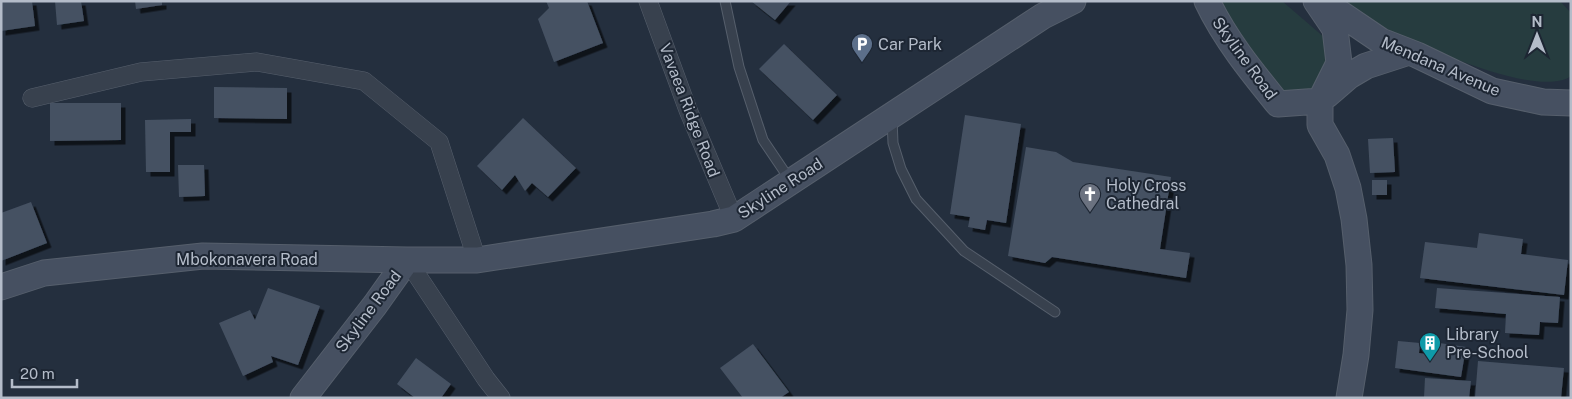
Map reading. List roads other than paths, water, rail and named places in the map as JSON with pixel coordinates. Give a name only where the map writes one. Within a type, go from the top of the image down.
[{"type":"street","name":"Vavaea Ridge Road","points":[[648,1],[688,110],[734,219]]},
{"type":"street","name":"Skyline Road","points":[[303,398],[375,305],[407,260],[477,260],[713,224],[734,219],[1043,16],[1073,1]]},
{"type":"street","name":"Skyline Road","points":[[1207,1],[1212,12],[1247,66],[1278,104],[1320,101]]},
{"type":"street","points":[[1316,1],[1336,29],[1339,63],[1320,101],[1320,125],[1336,155],[1348,188],[1354,219],[1358,266],[1360,310],[1356,355],[1349,398]]},
{"type":"street","name":"Mendana Avenue","points":[[1323,1],[1381,41],[1492,91],[1543,102],[1571,103]]},
{"type":"street","points":[[1320,101],[1349,76],[1366,66],[1408,52]]},
{"type":"street","points":[[32,98],[142,72],[257,62],[364,81],[440,142],[477,260]]},
{"type":"street","points":[[1543,102],[1571,87]]},
{"type":"street","name":"Mbokonavera Road","points":[[1,288],[44,273],[203,256],[407,260]]},
{"type":"street","points":[[407,260],[486,379],[501,398]]},
{"type":"lane","points":[[725,1],[739,67],[763,140],[791,181]]},
{"type":"lane","points":[[892,114],[893,143],[901,169],[916,199],[964,251],[1055,312]]},
{"type":"place","name":"Car Park","points":[[862,63]]},
{"type":"place","name":"Holy Cross Cathedral","points":[[1090,213]]},
{"type":"place","name":"Library Pre-School","points":[[1430,362]]}]
